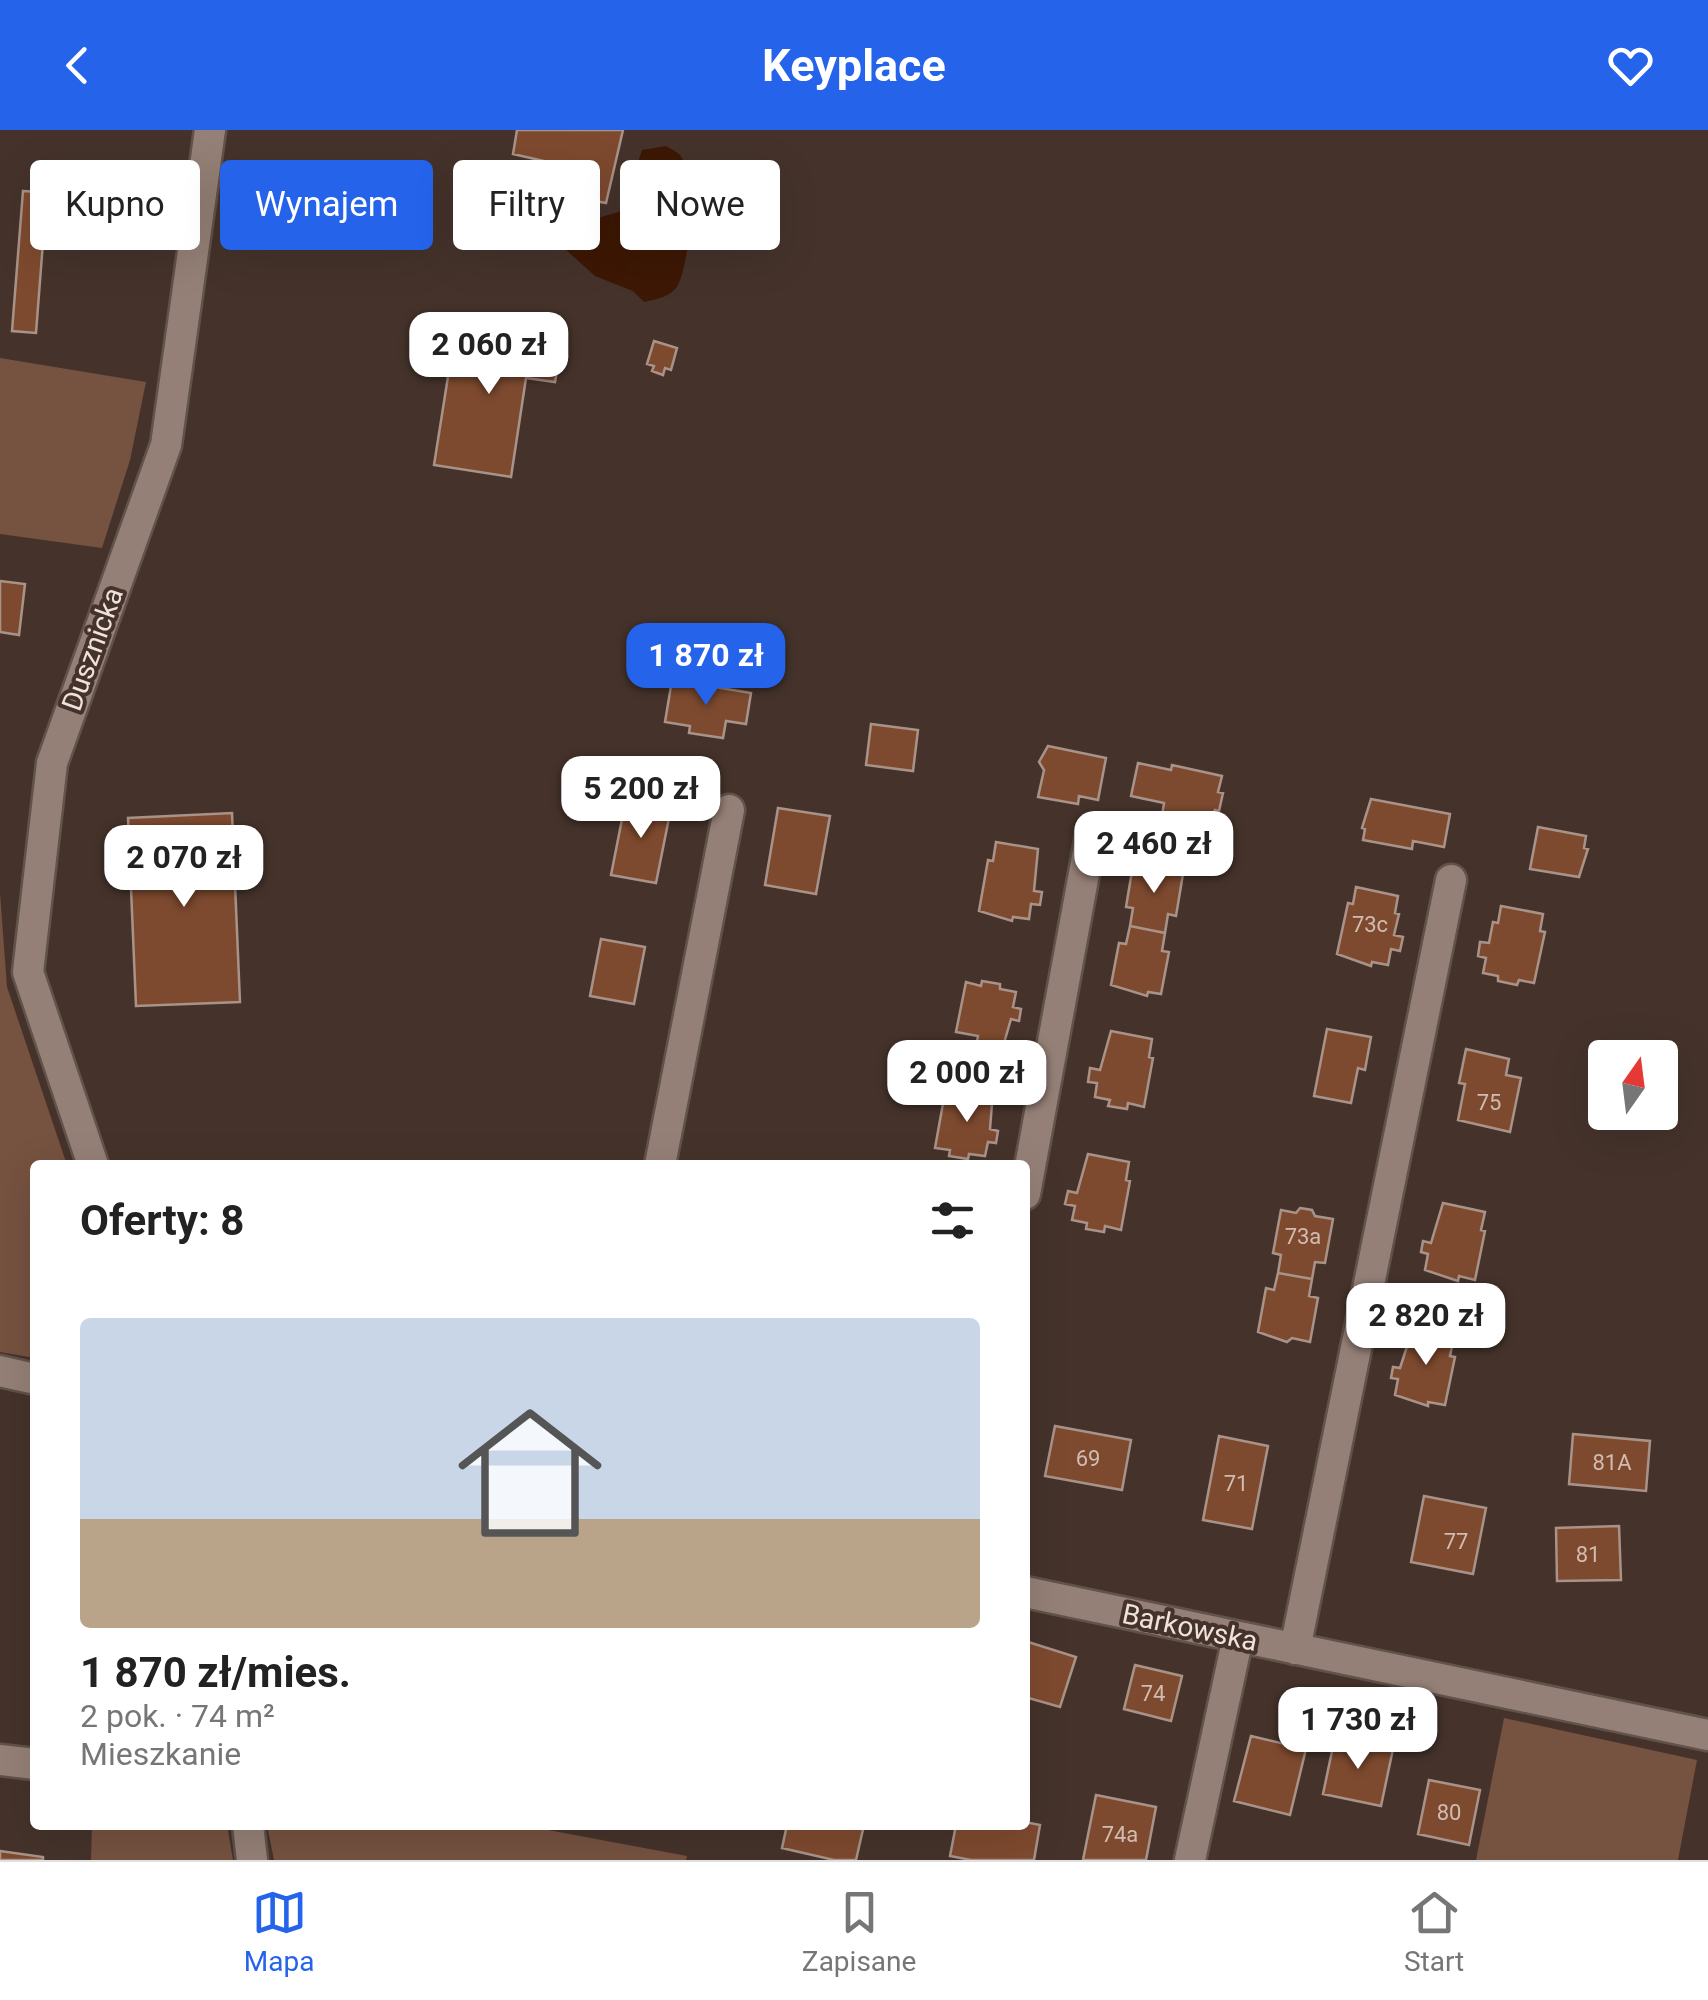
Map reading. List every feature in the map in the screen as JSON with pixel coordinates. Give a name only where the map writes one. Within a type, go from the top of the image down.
[{"type":"street","name":"Dusznicka","points":[[91,1160],[28,972],[52,763],[166,445],[210,130]]},
{"type":"street","points":[[661,1160],[729,810]]},
{"type":"street","points":[[1030,1167],[1092,830]]},
{"type":"street","points":[[1294,1649],[1450,880]]},
{"type":"street","points":[[0,1371],[30,1378]]},
{"type":"street","name":"Barkowska","points":[[1030,1593],[1708,1734]]},
{"type":"street","points":[[1190,1860],[1238,1638]]},
{"type":"street","points":[[0,1760],[30,1763]]},
{"type":"street","points":[[249,1830],[252,1860]]},
{"type":"shaded area","points":[[666,146],[682,160],[639,160],[642,150]]},
{"type":"shaded area","points":[[620,212],[620,250],[687,250],[675,289],[644,302],[633,291],[595,276],[566,250],[600,250],[601,217]]},
{"type":"shaded area","points":[[0,358],[146,382],[130,460],[102,548],[0,534]]},
{"type":"shaded area","points":[[0,893],[7,987],[65,1160],[30,1160],[30,1357],[0,1352]]},
{"type":"shaded area","points":[[1504,1718],[1697,1760],[1678,1860],[1476,1860]]},
{"type":"shaded area","points":[[92,1830],[228,1830],[233,1860],[91,1860]]},
{"type":"shaded area","points":[[268,1830],[548,1830],[687,1856],[686,1860],[274,1860]]},
{"type":"building","points":[[517,130],[623,130],[606,203],[600,202],[600,160],[539,160],[513,154]]},
{"type":"building","points":[[23,191],[30,191],[30,250],[42,250],[36,333],[12,331]]},
{"type":"building","points":[[456,326],[562,342],[555,382],[526,378],[511,477],[434,465]]},
{"type":"building","points":[[654,341],[677,348],[671,370],[665,368],[663,375],[647,364]]},
{"type":"building","points":[[0,581],[25,584],[19,635],[0,632]]},
{"type":"building","points":[[672,680],[751,693],[746,724],[726,721],[723,738],[689,733],[690,726],[665,722]]},
{"type":"building","points":[[871,724],[918,730],[913,771],[866,765]]},
{"type":"building","points":[[1048,746],[1106,758],[1098,800],[1079,796],[1078,804],[1038,797],[1044,770],[1039,762]]},
{"type":"building","points":[[1138,763],[1171,770],[1172,765],[1222,776],[1218,792],[1223,793],[1211,826],[1195,823],[1193,831],[1182,828],[1183,821],[1162,816],[1164,803],[1131,796]]},
{"type":"building","points":[[626,799],[671,808],[656,883],[611,875]]},
{"type":"building","points":[[1371,799],[1450,814],[1444,847],[1413,841],[1412,849],[1363,840],[1362,828]]},
{"type":"building","points":[[778,808],[830,816],[816,894],[765,885]]},
{"type":"building","points":[[232,813],[240,1002],[136,1006],[128,818]]},
{"type":"building","points":[[1538,827],[1586,836],[1584,848],[1588,849],[1579,877],[1530,869]]},
{"type":"building","points":[[996,842],[1038,849],[1034,891],[1042,892],[1040,905],[1031,904],[1029,919],[1013,917],[1012,921],[979,911],[988,860],[993,861]]},
{"type":"building","points":[[1152,863],[1170,866],[1169,871],[1183,874],[1176,916],[1168,914],[1165,933],[1130,926],[1133,908],[1126,907],[1133,865],[1151,868]]},
{"type":"building","points":[[1356,887],[1398,896],[1394,935],[1403,937],[1400,951],[1391,949],[1388,965],[1372,962],[1371,966],[1337,954],[1348,903],[1353,904]]},
{"type":"building","points":[[1501,906],[1543,914],[1540,931],[1545,932],[1534,983],[1519,980],[1517,985],[1483,973],[1486,958],[1478,956],[1480,942],[1489,943]]},
{"type":"building","points":[[1130,926],[1165,933],[1162,951],[1169,952],[1161,994],[1148,992],[1147,996],[1111,985],[1119,943],[1126,944]]},
{"type":"building","points":[[601,939],[645,947],[634,1004],[590,996]]},
{"type":"building","points":[[982,981],[1016,992],[1013,1007],[1021,1009],[1019,1021],[1011,1019],[1000,1057],[975,1052],[978,1036],[956,1032],[966,982],[981,986]]},
{"type":"building","points":[[1327,1029],[1371,1037],[1365,1070],[1358,1068],[1351,1103],[1314,1096]]},
{"type":"building","points":[[1111,1031],[1152,1039],[1149,1057],[1153,1058],[1144,1107],[1128,1103],[1127,1109],[1108,1106],[1110,1100],[1095,1097],[1097,1083],[1088,1082],[1090,1068],[1100,1070]]},
{"type":"building","points":[[1466,1049],[1509,1059],[1506,1075],[1521,1078],[1510,1132],[1458,1120],[1465,1084],[1459,1083]]},
{"type":"building","points":[[968,1086],[993,1091],[990,1129],[998,1131],[996,1143],[988,1142],[985,1156],[969,1154],[968,1159],[949,1156],[950,1150],[935,1148],[944,1098],[965,1102]]},
{"type":"building","points":[[1088,1154],[1129,1162],[1126,1180],[1130,1181],[1121,1230],[1105,1226],[1104,1232],[1086,1229],[1087,1223],[1072,1220],[1075,1206],[1065,1204],[1068,1191],[1077,1193]]},
{"type":"building","points":[[1443,1203],[1485,1212],[1475,1280],[1459,1276],[1458,1281],[1425,1270],[1428,1254],[1421,1252],[1423,1241],[1431,1243]]},
{"type":"building","points":[[1300,1208],[1333,1219],[1325,1263],[1315,1262],[1312,1279],[1278,1273],[1281,1255],[1273,1253],[1281,1210],[1296,1213]]},
{"type":"building","points":[[1278,1273],[1312,1279],[1309,1296],[1318,1298],[1310,1342],[1292,1338],[1287,1342],[1258,1332],[1266,1288],[1274,1290]]},
{"type":"building","points":[[1413,1328],[1454,1337],[1450,1356],[1455,1357],[1445,1405],[1428,1402],[1428,1406],[1395,1395],[1398,1379],[1391,1378],[1393,1367],[1400,1368]]},
{"type":"building","points":[[1055,1426],[1131,1440],[1122,1490],[1045,1476]]},
{"type":"building","points":[[1573,1434],[1650,1441],[1646,1491],[1569,1484]]},
{"type":"building","points":[[1219,1436],[1268,1446],[1252,1529],[1203,1520]]},
{"type":"building","points":[[1424,1496],[1486,1508],[1473,1574],[1411,1562]]},
{"type":"building","points":[[1619,1526],[1621,1580],[1557,1581],[1556,1528]]},
{"type":"building","points":[[1030,1643],[1076,1657],[1060,1707],[1030,1698]]},
{"type":"building","points":[[1135,1665],[1182,1676],[1171,1721],[1124,1709]]},
{"type":"building","points":[[1251,1736],[1306,1749],[1290,1815],[1234,1801]]},
{"type":"building","points":[[1335,1737],[1393,1749],[1381,1806],[1323,1794]]},
{"type":"building","points":[[1429,1780],[1480,1790],[1469,1845],[1418,1834]]},
{"type":"building","points":[[1096,1795],[1156,1807],[1146,1860],[1083,1860]]},
{"type":"building","points":[[1030,1823],[1040,1825],[1034,1860],[950,1856],[955,1830],[1030,1830]]},
{"type":"building","points":[[786,1830],[863,1830],[856,1860],[834,1860],[782,1848]]},
{"type":"building","points":[[0,1851],[43,1857],[43,1860],[0,1860]]}]
